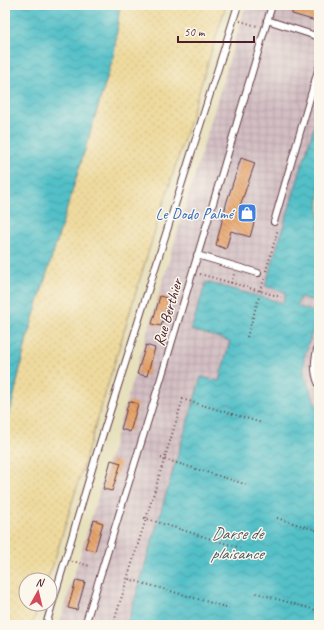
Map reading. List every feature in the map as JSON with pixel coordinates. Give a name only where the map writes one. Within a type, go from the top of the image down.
[{"type":"lane","points":[[46,625],[95,459],[238,5]]},
{"type":"lane","name":"Rue Berthier","points":[[85,625],[163,371],[272,5]]},
{"type":"lane","points":[[267,20],[319,37]]},
{"type":"lane","points":[[274,222],[319,67]]},
{"type":"lane","points":[[197,255],[258,273]]},
{"type":"lane","points":[[319,341],[314,360],[315,376],[319,385]]},
{"type":"path","points":[[233,19],[257,26]]},
{"type":"path","points":[[260,291],[279,223],[274,222]]},
{"type":"path","points":[[200,274],[281,297]]},
{"type":"path","points":[[247,337],[259,297]]},
{"type":"path","points":[[114,625],[126,578],[182,399],[262,423]]},
{"type":"path","points":[[162,459],[248,484]]},
{"type":"path","points":[[277,518],[319,531]]},
{"type":"path","points":[[145,519],[240,548]]},
{"type":"path","points":[[65,560],[90,566]]},
{"type":"path","points":[[126,578],[229,608]]},
{"type":"path","points":[[256,593],[319,611]]},
{"type":"shaded area","points":[[246,5],[319,5],[319,625],[59,625]]},
{"type":"sand","points":[[120,5],[226,5],[143,269],[54,562],[50,572],[18,572],[18,612],[36,612],[32,625],[5,625],[5,435],[27,338],[114,55]]},
{"type":"water","points":[[5,5],[120,5],[114,55],[27,338],[5,435]]},
{"type":"water","name":"Darse de plaisance","points":[[319,111],[319,302],[300,297],[297,306],[318,313],[304,358],[304,374],[319,413],[319,625],[127,625],[201,377],[219,381],[230,341],[191,330],[206,282],[283,303],[286,292],[265,286]]},
{"type":"building","points":[[278,5],[316,5],[315,8],[319,10],[316,21],[292,14],[292,11]]},
{"type":"building","points":[[241,158],[255,163],[239,209],[243,210],[242,214],[252,217],[250,222],[254,223],[250,237],[231,231],[226,249],[216,245],[227,201]]},
{"type":"building","points":[[160,296],[170,299],[161,326],[152,324]]},
{"type":"building","points":[[146,345],[155,348],[147,376],[137,374]]},
{"type":"building","points":[[129,401],[138,404],[130,432],[121,429]]},
{"type":"building","points":[[111,460],[121,463],[112,491],[103,489]]},
{"type":"building","points":[[94,520],[103,523],[95,551],[85,548]]},
{"type":"building","points":[[76,580],[85,582],[77,610],[68,608]]},
{"type":"place","name":"Le Dodo Palmé","points":[[247,213]]}]
